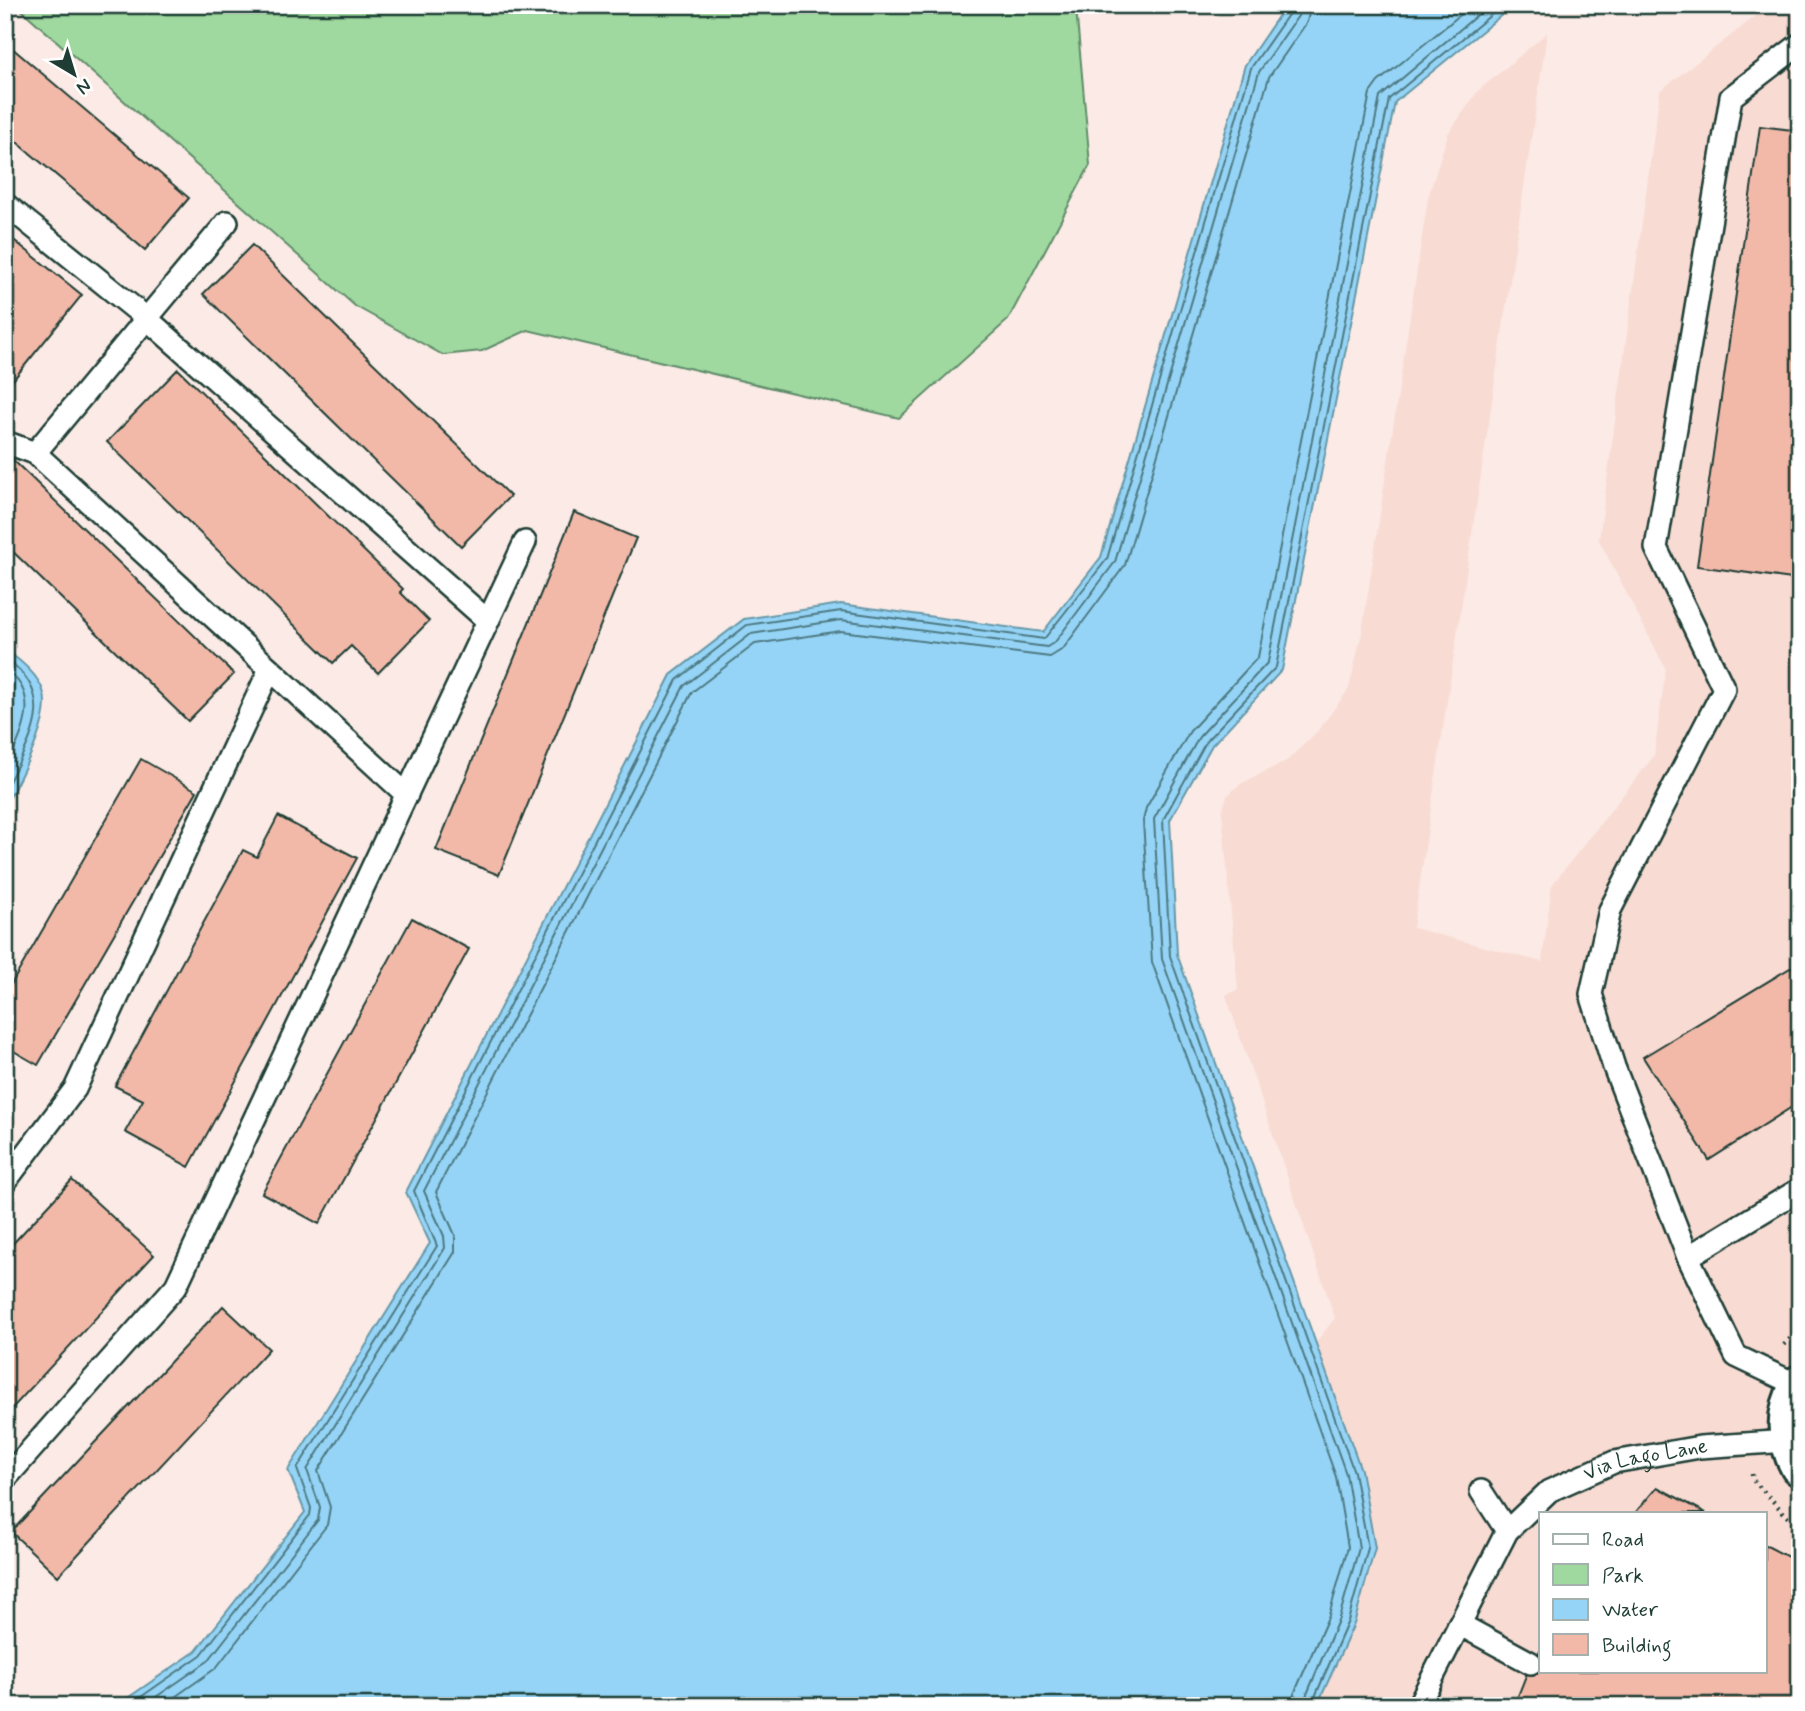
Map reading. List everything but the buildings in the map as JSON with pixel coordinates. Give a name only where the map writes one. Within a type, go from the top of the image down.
[{"type":"street","points":[[1794,1454],[1792,1401],[1799,1386]]},
{"type":"lane","points":[[1799,1386],[1736,1356],[1688,1257],[1614,1067],[1591,994],[1610,910],[1724,689],[1656,548],[1731,97],[1800,44]]},
{"type":"lane","points":[[5,204],[145,317],[488,621]]},
{"type":"lane","points":[[35,453],[145,317],[227,222]]},
{"type":"lane","points":[[5,442],[35,453],[407,795]]},
{"type":"lane","points":[[5,1479],[176,1286],[525,542]]},
{"type":"lane","points":[[5,1182],[75,1089],[270,669]]},
{"type":"lane","points":[[1688,1257],[1800,1189]]},
{"type":"lane","name":"Via Lago Lane","points":[[1418,1706],[1507,1531],[1549,1491],[1614,1462],[1700,1447],[1794,1454]]},
{"type":"lane","points":[[1481,1491],[1507,1531]]},
{"type":"lane","points":[[1459,1624],[1531,1663]]},
{"type":"path","points":[[1751,1466],[1753,1480],[1800,1530]]},
{"type":"shaded area","points":[[1770,5],[1800,5],[1800,1706],[1034,1706],[1335,1318],[1226,995],[1238,990],[1222,811],[1227,796],[1239,785],[1288,760],[1317,732],[1349,689],[1362,633],[1428,198],[1448,134],[1478,91],[1547,33],[1413,928],[1542,962],[1552,885],[1654,756],[1666,669],[1599,540],[1660,91]]},
{"type":"green space","points":[[16,5],[1070,5],[1076,8],[1090,165],[1008,320],[899,418],[528,330],[482,351],[443,355],[355,306]]},
{"type":"water","points":[[1286,5],[1514,5],[1395,102],[1282,670],[1212,745],[1170,820],[1177,954],[1361,1470],[1375,1548],[1354,1624],[1317,1706],[116,1706],[196,1651],[305,1512],[288,1470],[430,1243],[406,1192],[671,675],[744,619],[841,604],[1043,632],[1101,557],[1245,65]]},
{"type":"water","points":[[5,650],[34,675],[42,687],[45,706],[32,751],[5,807]]}]
